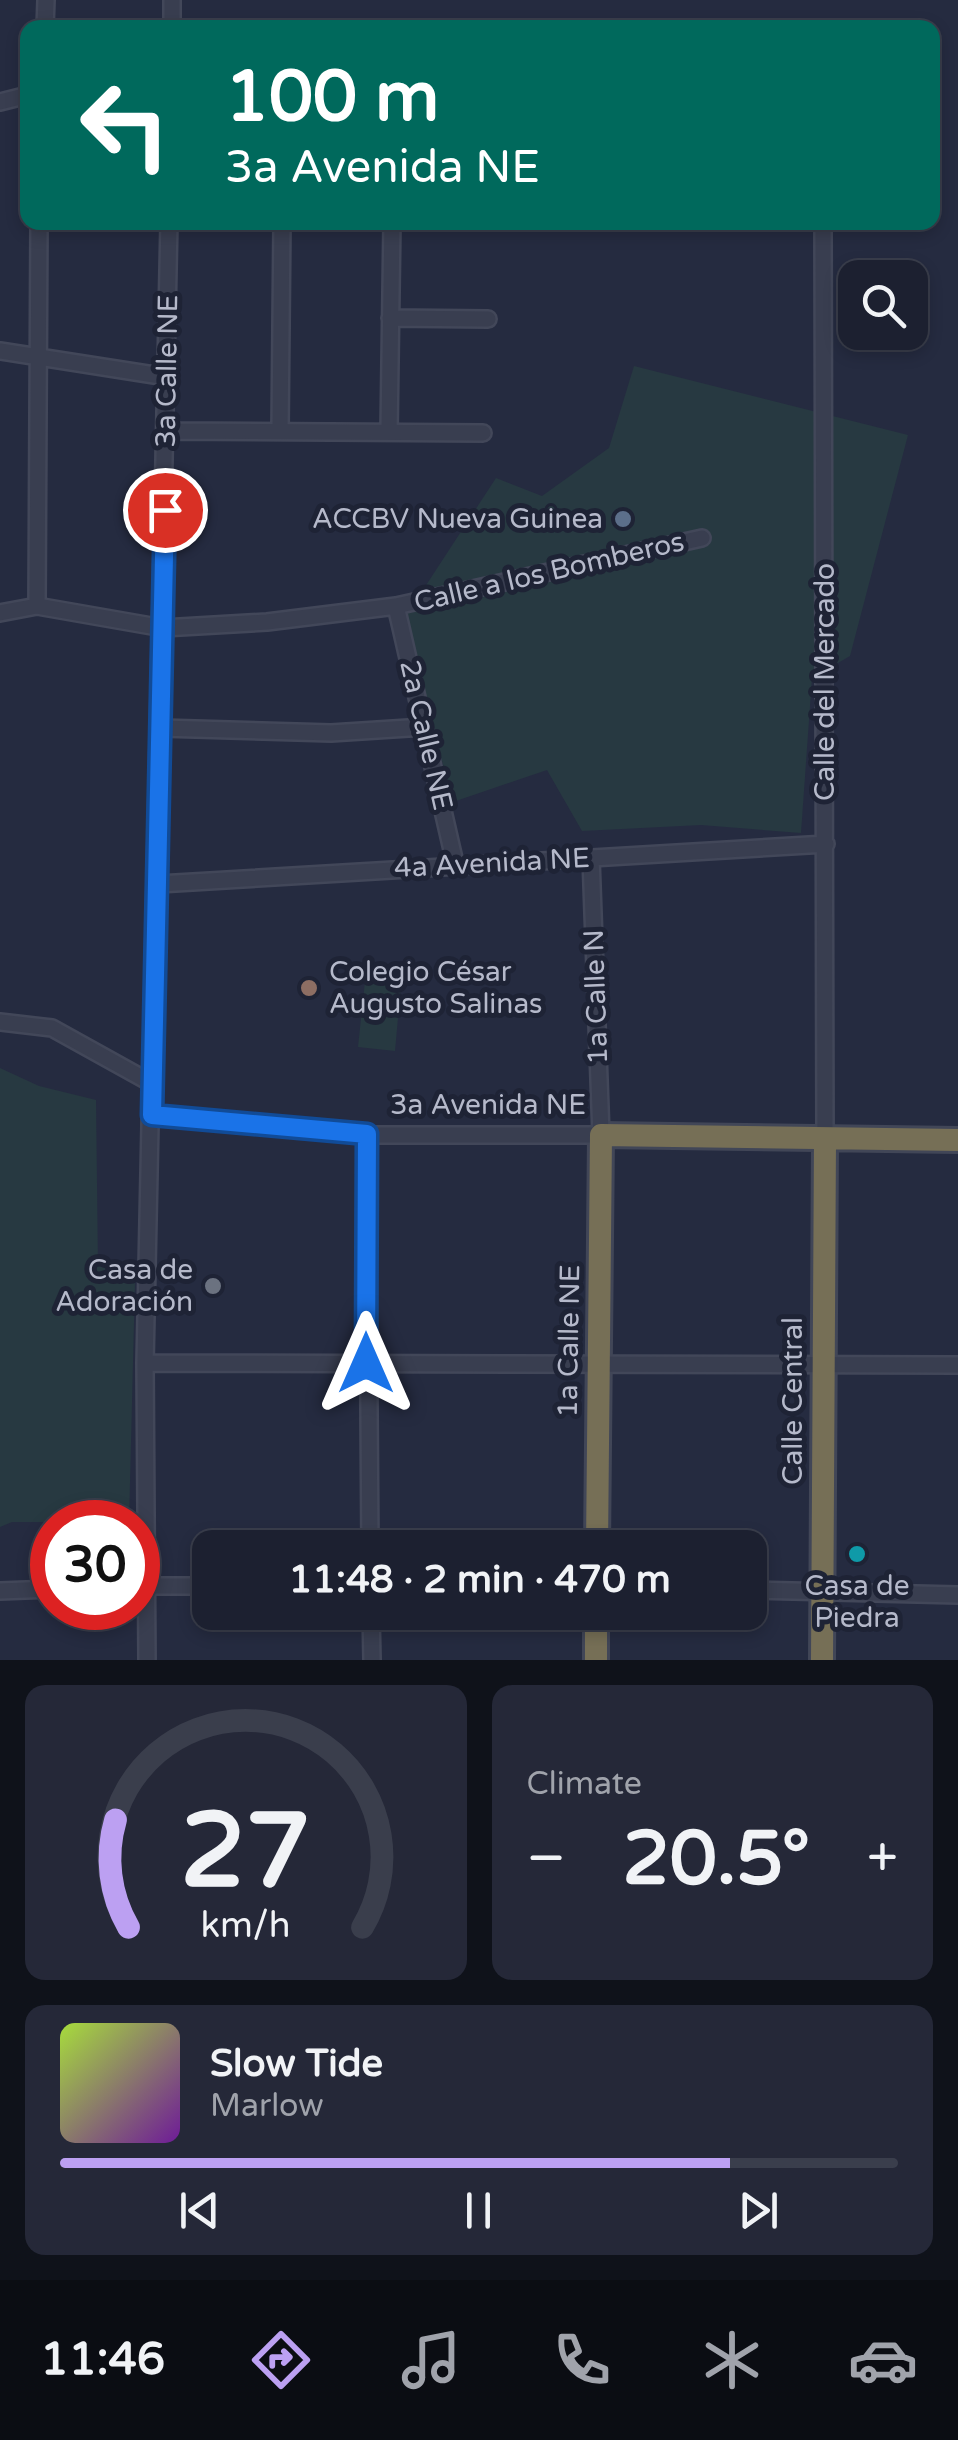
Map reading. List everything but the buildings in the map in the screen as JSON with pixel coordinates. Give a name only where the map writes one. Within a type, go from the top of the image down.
[{"type":"highway","name":"3a Avenida NE","points":[[601,1135],[958,1140]]},
{"type":"highway","name":"1a Calle NE","points":[[597,1530],[601,1135]]},
{"type":"highway","name":"Calle Central","points":[[822,1660],[824,1141]]},
{"type":"highway","points":[[596,1630],[596,1660]]},
{"type":"street","points":[[0,613],[37,606],[39,230]]},
{"type":"street","name":"3a Calle NE","points":[[144,1500],[169,230]]},
{"type":"street","points":[[280,432],[282,230]]},
{"type":"street","points":[[389,432],[392,230]]},
{"type":"street","name":"Calle del Mercado","points":[[824,230],[824,1141]]},
{"type":"street","points":[[390,318],[488,319]]},
{"type":"street","points":[[0,351],[167,377]]},
{"type":"street","points":[[166,431],[482,433]]},
{"type":"street","name":"Calle a los Bomberos","points":[[37,606],[163,628],[267,622],[396,606],[492,581],[702,538]]},
{"type":"street","name":"2a Calle NE","points":[[396,606],[455,863]]},
{"type":"street","points":[[161,728],[331,733],[424,728]]},
{"type":"street","name":"4a Avenida NE","points":[[158,884],[455,863],[826,844]]},
{"type":"street","name":"1a Calle N","points":[[591,858],[601,1135]]},
{"type":"street","points":[[0,1022],[52,1028],[153,1084]]},
{"type":"street","name":"3a Avenida NE","points":[[152,1115],[367,1134],[601,1135]]},
{"type":"street","points":[[367,1134],[370,1530]]},
{"type":"street","points":[[145,1363],[958,1365]]},
{"type":"street","points":[[160,1586],[192,1586]]},
{"type":"street","points":[[0,1591],[30,1590]]},
{"type":"street","points":[[767,1590],[958,1594]]},
{"type":"street","name":"3a Calle NE","points":[[145,1630],[147,1660]]},
{"type":"street","points":[[371,1630],[372,1660]]},
{"type":"shaded area","points":[[634,366],[908,435],[850,656],[812,678],[801,833],[701,825],[582,831],[547,770],[453,802],[404,619],[496,478],[542,496],[609,448]]},
{"type":"shaded area","points":[[365,981],[401,985],[395,1051],[358,1047]]},
{"type":"shaded area","points":[[0,1068],[39,1086],[96,1100],[98,1266],[131,1267],[135,1283],[130,1500],[30,1500],[30,1522],[0,1527]]},
{"type":"place","name":"ACCBV Nueva Guinea","points":[[623,519]]},
{"type":"place","name":"Colegio César Augusto Salinas","points":[[309,988]]},
{"type":"place","name":"Casa de Adoración","points":[[213,1286]]},
{"type":"place","name":"Casa de Piedra","points":[[857,1554]]},
{"type":"route","points":[[165,510],[152,1115],[367,1134],[366,1363]]}]
